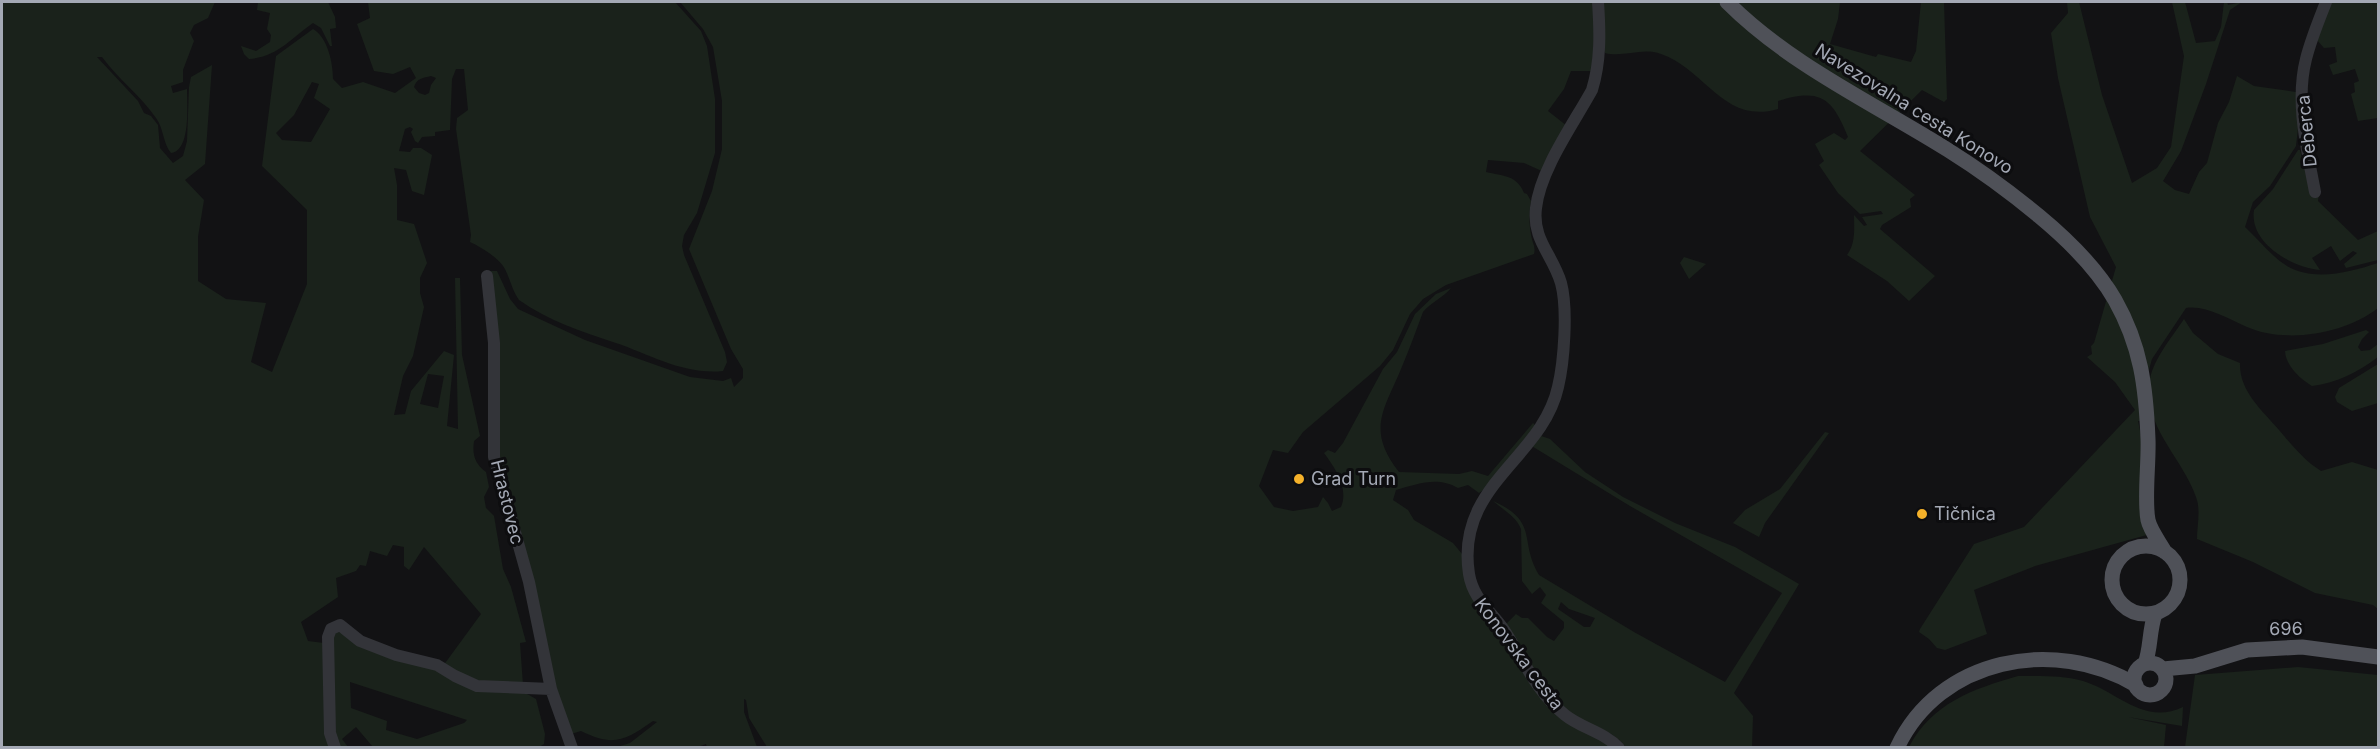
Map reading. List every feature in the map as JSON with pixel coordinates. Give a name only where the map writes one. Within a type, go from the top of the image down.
[{"type":"main road","name":"Navezovalna cesta Konovo","points":[[1726,2],[1769,39],[1814,70],[1948,150],[2008,190],[2057,231],[2095,270],[2114,298],[2130,328],[2144,373],[2148,438],[2148,521],[2165,552],[2178,569],[2180,580],[2173,601],[2152,621],[2123,606],[2112,586],[2112,575],[2116,564],[2122,555],[2132,549],[2148,521]]},
{"type":"main road","points":[[2132,549],[2143,546],[2154,547],[2165,552]]},
{"type":"main road","points":[[2136,685],[2135,675],[2153,667],[2152,621]]},
{"type":"main road","name":"696","points":[[2114,672],[2153,667],[2195,666],[2247,650],[2302,647],[2379,657]]},
{"type":"main road","name":"696","points":[[1897,747],[1918,713],[1926,705],[1943,690],[1980,669],[2033,659],[2086,664],[2114,672],[2136,685],[2142,693],[2153,695],[2162,690],[2153,667]]},
{"type":"street","name":"Konovska cesta","points":[[1598,2],[1599,49],[1592,90],[1544,176],[1536,207],[1536,232],[1557,270],[1562,286],[1564,322],[1558,390],[1541,424],[1481,502],[1472,519],[1467,551],[1469,575],[1474,592],[1485,609],[1503,628],[1550,702],[1566,716],[1612,740],[1619,747]]},
{"type":"street","name":"Deberca","points":[[2315,192],[2306,143],[2301,96],[2306,60],[2326,2]]},
{"type":"street","name":"Hrastovec","points":[[487,276],[494,343],[494,457],[517,535],[551,690],[572,747]]},
{"type":"street","points":[[335,747],[330,733],[327,637],[331,629],[340,625],[360,641],[396,655],[437,665],[477,686],[551,690]]},
{"type":"shaded area","points":[[2,2],[215,2],[208,18],[194,25],[190,33],[194,41],[183,70],[183,82],[171,86],[173,93],[187,89],[187,116],[182,144],[171,153],[159,122],[150,110],[102,57],[97,57],[138,101],[144,113],[151,116],[158,125],[160,148],[173,163],[183,156],[187,141],[191,77],[212,65],[205,164],[185,180],[204,200],[198,237],[198,281],[226,299],[266,303],[251,362],[272,372],[307,284],[307,210],[262,166],[276,56],[313,29],[326,45],[331,59],[333,79],[342,88],[363,82],[395,93],[416,78],[410,67],[393,74],[374,71],[357,24],[370,18],[368,2],[675,2],[701,31],[707,46],[715,99],[715,153],[697,213],[684,235],[682,246],[725,352],[727,362],[723,371],[695,370],[668,363],[566,325],[519,300],[499,261],[470,242],[471,235],[456,129],[457,118],[468,110],[464,69],[456,69],[452,79],[450,130],[435,132],[435,136],[422,137],[418,143],[411,132],[413,129],[410,127],[405,129],[399,151],[410,152],[413,148],[421,148],[432,155],[424,195],[412,191],[406,170],[394,168],[397,185],[397,220],[414,224],[427,263],[420,278],[420,293],[424,307],[413,356],[403,376],[394,415],[405,414],[411,391],[444,351],[454,355],[447,426],[458,429],[455,278],[460,278],[462,355],[480,436],[474,441],[473,451],[479,466],[486,472],[489,487],[484,497],[486,508],[494,516],[503,569],[511,587],[526,642],[520,643],[523,685],[490,685],[443,666],[481,614],[424,547],[409,570],[404,566],[404,547],[393,545],[387,556],[370,551],[366,566],[360,565],[356,571],[336,578],[338,597],[301,622],[308,641],[324,643],[332,747],[2,747]],"holes":[[[431,76],[436,78],[429,93],[425,95],[419,93],[414,87],[417,82]],[[312,82],[319,84],[314,98],[330,109],[311,142],[282,140],[276,133],[294,115]],[[428,374],[444,376],[438,408],[420,404]]]},
{"type":"shaded area","points":[[258,2],[328,2],[335,17],[336,28],[330,29],[332,46],[321,28],[313,23],[276,51],[249,59],[241,46],[256,51],[270,42],[271,35],[267,29],[270,13],[257,10]]},
{"type":"shaded area","points":[[680,2],[1595,2],[1593,71],[1571,71],[1564,89],[1548,111],[1567,126],[1544,172],[1524,163],[1488,160],[1486,172],[1504,176],[1518,183],[1531,201],[1530,222],[1534,254],[1446,285],[1423,299],[1410,314],[1393,350],[1380,366],[1303,432],[1288,453],[1273,450],[1259,486],[1274,507],[1293,511],[1318,507],[1323,497],[1332,511],[1341,507],[1342,486],[1324,453],[1328,450],[1335,453],[1343,443],[1383,369],[1397,352],[1415,314],[1436,294],[1451,288],[1423,312],[1384,409],[1381,432],[1389,457],[1399,472],[1459,474],[1472,471],[1488,476],[1533,423],[1536,426],[1485,489],[1479,493],[1468,485],[1458,488],[1443,482],[1427,482],[1396,490],[1393,500],[1408,510],[1414,520],[1453,543],[1462,554],[1464,573],[1478,611],[1506,637],[1533,686],[1613,747],[767,747],[749,718],[744,699],[744,712],[757,747],[707,747],[706,744],[695,748],[617,747],[630,743],[657,722],[653,721],[618,740],[602,739],[581,731],[571,734],[564,717],[500,477],[491,271],[497,271],[510,299],[518,309],[585,340],[690,377],[723,381],[731,378],[734,387],[743,378],[743,369],[731,349],[689,249],[712,191],[722,149],[722,101],[713,47],[703,29]]},
{"type":"shaded area","points":[[1601,2],[1840,2],[1838,19],[1830,44],[1876,57],[1878,54],[1911,62],[1916,51],[1921,2],[1944,2],[1947,99],[1944,102],[1922,90],[1860,151],[1915,195],[1910,199],[1911,207],[1882,225],[1880,229],[1935,276],[1909,301],[1887,281],[1847,255],[1853,241],[1854,215],[1864,226],[1867,225],[1862,217],[1883,214],[1881,211],[1860,214],[1838,193],[1819,165],[1824,161],[1815,144],[1834,133],[1845,140],[1848,137],[1830,105],[1815,96],[1805,96],[1778,101],[1778,109],[1759,112],[1743,109],[1729,103],[1690,71],[1661,54],[1654,52],[1605,53]]},
{"type":"shaded area","points":[[2067,2],[2079,2],[2102,95],[2132,183],[2157,168],[2171,147],[2184,56],[2172,2],[2185,2],[2196,43],[2215,41],[2221,27],[2224,2],[2228,5],[2242,2],[2230,10],[2181,151],[2163,181],[2175,190],[2189,194],[2199,172],[2207,163],[2218,123],[2229,102],[2237,76],[2254,86],[2296,92],[2300,111],[2296,146],[2270,186],[2253,202],[2245,227],[2276,258],[2287,266],[2309,274],[2333,274],[2378,263],[2378,308],[2364,317],[2332,330],[2315,334],[2279,335],[2247,327],[2209,311],[2186,308],[2152,359],[2146,380],[2150,421],[2138,421],[2152,487],[2154,533],[2035,566],[1974,590],[1987,634],[1945,650],[1937,648],[1919,632],[1974,544],[2024,527],[2135,410],[2115,382],[2087,357],[2092,354],[2091,346],[2094,343],[2116,267],[2090,217],[2058,78],[2051,33],[2068,13]]},
{"type":"shaded area","points":[[2327,2],[2378,2],[2378,118],[2358,121],[2351,94],[2355,92],[2354,83],[2359,81],[2355,69],[2333,75],[2329,65],[2337,62],[2335,47],[2324,48],[2316,39]]},
{"type":"shaded area","points":[[2300,150],[2309,178],[2319,192],[2318,201],[2358,240],[2378,231],[2378,260],[2346,268],[2344,264],[2357,253],[2353,251],[2340,261],[2331,246],[2312,258],[2320,270],[2297,264],[2265,243],[2254,222],[2254,210],[2273,189]]},
{"type":"shaded area","points":[[1684,257],[1706,264],[1689,279],[1680,263]]},
{"type":"shaded area","points":[[2184,319],[2193,333],[2218,354],[2240,363],[2243,382],[2253,400],[2294,448],[2311,464],[2321,471],[2352,462],[2378,470],[2378,609],[2373,605],[2315,593],[2253,562],[2197,539],[2199,513],[2196,497],[2158,429],[2149,400],[2149,384],[2154,367]]},
{"type":"shaded area","points":[[2366,330],[2369,332],[2358,347],[2361,351],[2370,350],[2378,344],[2378,357],[2339,379],[2312,386],[2298,375],[2288,362],[2285,351],[2323,344]]},
{"type":"shaded area","points":[[2378,364],[2378,403],[2352,411],[2337,402],[2335,397],[2339,388]]},
{"type":"shaded area","points":[[1825,432],[1829,433],[1765,523],[1759,537],[1733,523],[1745,510],[1780,489]]},
{"type":"shaded area","points":[[1541,436],[1550,439],[1585,472],[1623,497],[1675,523],[1735,547],[1799,584],[1734,693],[1753,716],[1752,747],[1626,747],[1613,735],[1574,717],[1548,693],[1525,659],[1506,624],[1516,614],[1522,618],[1528,618],[1554,641],[1564,628],[1564,622],[1541,603],[1546,595],[1540,587],[1532,594],[1522,581],[1521,529],[1513,517],[1493,501],[1508,509],[1523,524],[1533,563],[1539,575],[1634,632],[1725,682],[1782,593],[1630,506],[1530,445]],"holes":[[[1561,602],[1569,609],[1595,618],[1590,627],[1584,627],[1558,609]]]},
{"type":"shaded area","points":[[336,631],[426,664],[453,679],[522,691],[536,699],[545,734],[544,744],[538,748],[373,747],[356,727],[342,739],[348,747],[337,747],[330,647]],"holes":[[[350,682],[467,720],[417,739],[386,730],[387,721],[351,708]]]},
{"type":"shaded area","points":[[2298,667],[2378,675],[2378,747],[2185,747],[2195,675]]},
{"type":"shaded area","points":[[2018,676],[2059,677],[2083,681],[2143,710],[2169,712],[2183,707],[2182,726],[2128,717],[2166,725],[2164,747],[1909,747],[1929,719],[1955,700],[1985,686]]},
{"type":"place","name":"Grad Turn","points":[[1299,479]]},
{"type":"place","name":"Tičnica","points":[[1922,514]]}]
